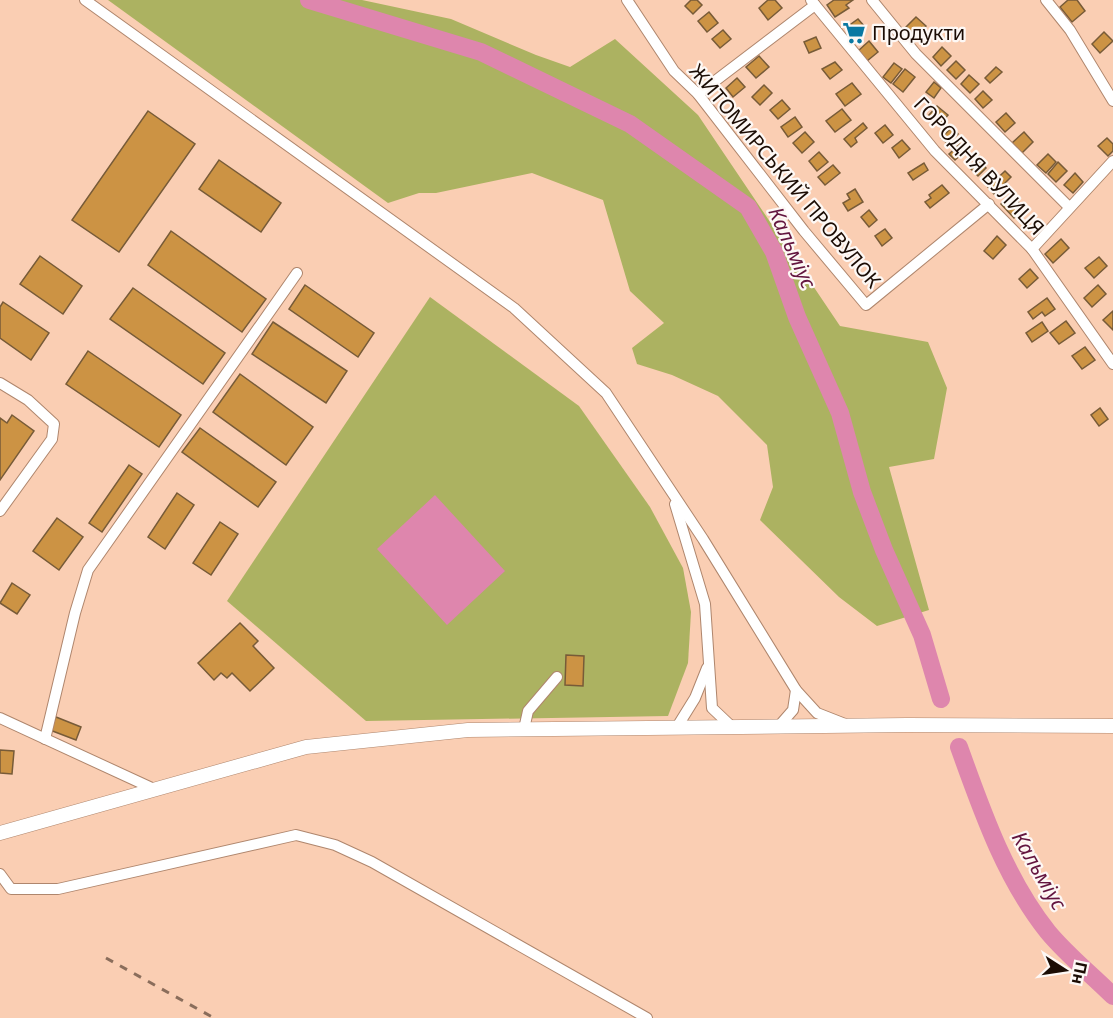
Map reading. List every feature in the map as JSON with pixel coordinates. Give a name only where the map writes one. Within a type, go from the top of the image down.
[{"type":"main road","points":[[0,833],[306,747],[468,730],[848,725],[1113,726]]},
{"type":"street","points":[[85,0],[514,308],[606,393],[703,539],[796,690],[817,713],[848,725]]},
{"type":"street","name":"ЖИТОМИРСЬКИЙ ПРОВУЛОК","points":[[627,0],[674,71],[698,94],[804,231],[866,304],[989,204]]},
{"type":"street","points":[[872,0],[916,54],[1070,207]]},
{"type":"street","points":[[1046,0],[1070,30],[1113,101]]},
{"type":"street","points":[[698,94],[813,2]]},
{"type":"street","name":"ГОРОДНЯ ВУЛИЦЯ","points":[[813,2],[935,152],[1032,249],[1113,364]]},
{"type":"street","points":[[1032,249],[1113,161]]},
{"type":"street","points":[[45,739],[75,613],[88,570],[297,273]]},
{"type":"street","points":[[0,383],[28,400],[54,424],[52,439],[0,511]]},
{"type":"street","points":[[671,493],[705,604],[712,708],[730,726]]},
{"type":"street","points":[[677,727],[695,698],[708,665]]},
{"type":"street","points":[[524,729],[528,711],[556,677]]},
{"type":"street","points":[[779,726],[793,710],[796,690]]},
{"type":"street","points":[[0,718],[154,789]]},
{"type":"street","points":[[0,874],[11,889],[58,889],[296,836],[335,845],[372,862],[647,1018]]},
{"type":"green space","points":[[108,0],[362,0],[451,19],[570,67],[615,39],[698,115],[840,326],[928,342],[947,388],[934,459],[889,467],[929,610],[877,626],[839,597],[760,520],[773,487],[767,445],[718,396],[672,375],[637,364],[632,348],[664,323],[630,291],[603,200],[532,173],[436,193],[419,193],[388,203]]},
{"type":"green space","points":[[430,297],[579,406],[650,507],[683,568],[691,612],[688,663],[668,716],[366,721],[227,601]]},
{"type":"shaded area","points":[[435,495],[505,571],[447,625],[377,549]]},
{"type":"building","points":[[691,0],[697,0],[702,5],[693,14],[685,6]]},
{"type":"building","points":[[768,0],[775,0],[782,8],[768,20],[759,8]]},
{"type":"building","points":[[834,0],[853,0],[846,5],[849,8],[835,17],[827,5]]},
{"type":"building","points":[[1068,0],[1077,0],[1085,11],[1072,22],[1060,7]]},
{"type":"building","points":[[709,12],[718,23],[707,32],[698,21]]},
{"type":"building","points":[[916,17],[926,26],[916,37],[906,27]]},
{"type":"building","points":[[858,19],[865,27],[854,36],[847,27]]},
{"type":"building","points":[[723,30],[731,39],[720,48],[712,39]]},
{"type":"building","points":[[1104,32],[1113,41],[1100,53],[1092,44]]},
{"type":"building","points":[[816,37],[821,48],[809,53],[804,42]]},
{"type":"building","points":[[869,41],[878,52],[867,61],[858,51]]},
{"type":"building","points":[[942,47],[951,56],[941,66],[933,57]]},
{"type":"building","points":[[759,56],[769,67],[756,78],[746,67]]},
{"type":"building","points":[[956,61],[965,70],[956,79],[947,70]]},
{"type":"building","points":[[835,62],[842,70],[830,79],[822,69]]},
{"type":"building","points":[[894,63],[902,69],[891,83],[883,77]]},
{"type":"building","points":[[996,67],[1002,72],[990,83],[985,78]]},
{"type":"building","points":[[905,69],[915,77],[903,92],[893,84]]},
{"type":"building","points":[[969,75],[979,84],[970,93],[961,84]]},
{"type":"building","points":[[737,78],[745,87],[733,97],[726,88]]},
{"type":"building","points":[[934,82],[941,88],[934,98],[926,92]]},
{"type":"building","points":[[852,83],[861,94],[845,106],[836,94]]},
{"type":"building","points":[[764,85],[772,93],[760,105],[752,97]]},
{"type":"building","points":[[983,91],[992,100],[983,108],[975,99]]},
{"type":"building","points":[[782,100],[790,109],[778,119],[770,110]]},
{"type":"building","points":[[937,106],[948,115],[940,124],[929,115]]},
{"type":"building","points":[[842,109],[851,120],[835,132],[826,121]]},
{"type":"building","points":[[148,111],[195,144],[119,252],[72,220]]},
{"type":"building","points":[[1006,113],[1015,123],[1005,132],[996,122]]},
{"type":"building","points":[[795,117],[802,127],[788,137],[781,127]]},
{"type":"building","points":[[863,123],[867,128],[855,138],[857,142],[851,147],[844,139]]},
{"type":"building","points":[[885,125],[893,135],[883,143],[875,133]]},
{"type":"building","points":[[952,127],[958,134],[948,144],[941,138]]},
{"type":"building","points":[[805,132],[814,142],[802,153],[793,143]]},
{"type":"building","points":[[1024,132],[1033,142],[1022,153],[1012,143]]},
{"type":"building","points":[[1107,138],[1113,144],[1113,151],[1108,156],[1098,146]]},
{"type":"building","points":[[902,140],[910,149],[899,158],[892,148]]},
{"type":"building","points":[[960,144],[965,151],[955,160],[949,154]]},
{"type":"building","points":[[819,152],[828,162],[817,171],[809,161]]},
{"type":"building","points":[[1048,154],[1056,162],[1046,173],[1037,165]]},
{"type":"building","points":[[219,160],[281,203],[261,232],[199,189]]},
{"type":"building","points":[[979,160],[986,168],[978,176],[971,169]]},
{"type":"building","points":[[1058,162],[1067,171],[1056,182],[1048,174]]},
{"type":"building","points":[[924,163],[928,170],[913,180],[908,173]]},
{"type":"building","points":[[833,165],[840,173],[825,185],[818,177]]},
{"type":"building","points":[[1005,171],[1011,177],[994,194],[988,187]]},
{"type":"building","points":[[1075,173],[1083,182],[1073,193],[1064,185]]},
{"type":"building","points":[[942,185],[949,193],[930,208],[925,202],[931,198],[929,195]]},
{"type":"building","points":[[855,189],[863,202],[848,211],[843,203],[850,199],[847,194]]},
{"type":"building","points":[[1011,194],[1024,208],[1014,218],[1001,204]]},
{"type":"building","points":[[869,210],[877,220],[869,227],[861,217]]},
{"type":"building","points":[[885,229],[892,238],[882,246],[875,236]]},
{"type":"building","points":[[171,231],[266,299],[242,332],[148,265]]},
{"type":"building","points":[[997,236],[1006,245],[993,259],[984,251]]},
{"type":"building","points":[[1061,239],[1069,248],[1053,263],[1045,254]]},
{"type":"building","points":[[40,256],[82,286],[63,314],[20,284]]},
{"type":"building","points":[[1099,257],[1107,266],[1094,278],[1085,268]]},
{"type":"building","points":[[1030,269],[1038,278],[1027,288],[1019,279]]},
{"type":"building","points":[[305,285],[374,333],[358,357],[289,309]]},
{"type":"building","points":[[1098,285],[1106,294],[1092,307],[1084,298]]},
{"type":"building","points":[[133,288],[225,353],[203,384],[110,319]]},
{"type":"building","points":[[1047,298],[1055,309],[1045,316],[1042,312],[1033,319],[1028,312]]},
{"type":"building","points":[[3,302],[49,333],[31,360],[0,338],[0,307]]},
{"type":"building","points":[[1113,311],[1113,330],[1103,320]]},
{"type":"building","points":[[1066,321],[1075,333],[1059,344],[1050,333]]},
{"type":"building","points":[[273,322],[347,371],[326,403],[252,354]]},
{"type":"building","points":[[1042,322],[1048,331],[1032,342],[1026,333]]},
{"type":"building","points":[[1085,347],[1095,360],[1082,369],[1072,356]]},
{"type":"building","points":[[88,351],[181,415],[159,447],[66,384]]},
{"type":"building","points":[[240,374],[313,427],[286,465],[213,412]]},
{"type":"building","points":[[1100,408],[1108,419],[1099,426],[1091,415]]},
{"type":"building","points":[[12,415],[34,431],[0,480],[0,418],[7,423]]},
{"type":"building","points":[[200,428],[276,482],[258,507],[182,452]]},
{"type":"building","points":[[129,465],[142,474],[102,532],[89,523]]},
{"type":"building","points":[[177,493],[194,505],[165,549],[148,537]]},
{"type":"building","points":[[57,518],[83,537],[59,570],[33,551]]},
{"type":"building","points":[[220,522],[238,534],[211,575],[193,563]]},
{"type":"building","points":[[12,583],[30,595],[17,614],[0,603]]},
{"type":"building","points":[[240,623],[258,641],[253,646],[274,668],[250,691],[232,673],[227,678],[221,673],[214,680],[198,663]]},
{"type":"building","points":[[566,655],[584,656],[583,686],[565,685]]},
{"type":"building","points":[[56,717],[81,727],[76,740],[50,730]]},
{"type":"building","points":[[0,750],[14,751],[12,774],[0,773]]},
{"type":"waterway","name":"Кальміус","points":[[309,0],[481,52],[630,124],[748,207],[774,252],[797,317],[840,413],[862,492],[884,550],[922,635],[941,699]]},
{"type":"waterway","name":"Кальміус","points":[[959,747],[996,843],[1019,889],[1055,940],[1113,996]]},
{"type":"railway","points":[[106,958],[214,1018]]},
{"type":"place","name":"Продукти","points":[[854,33]]}]
